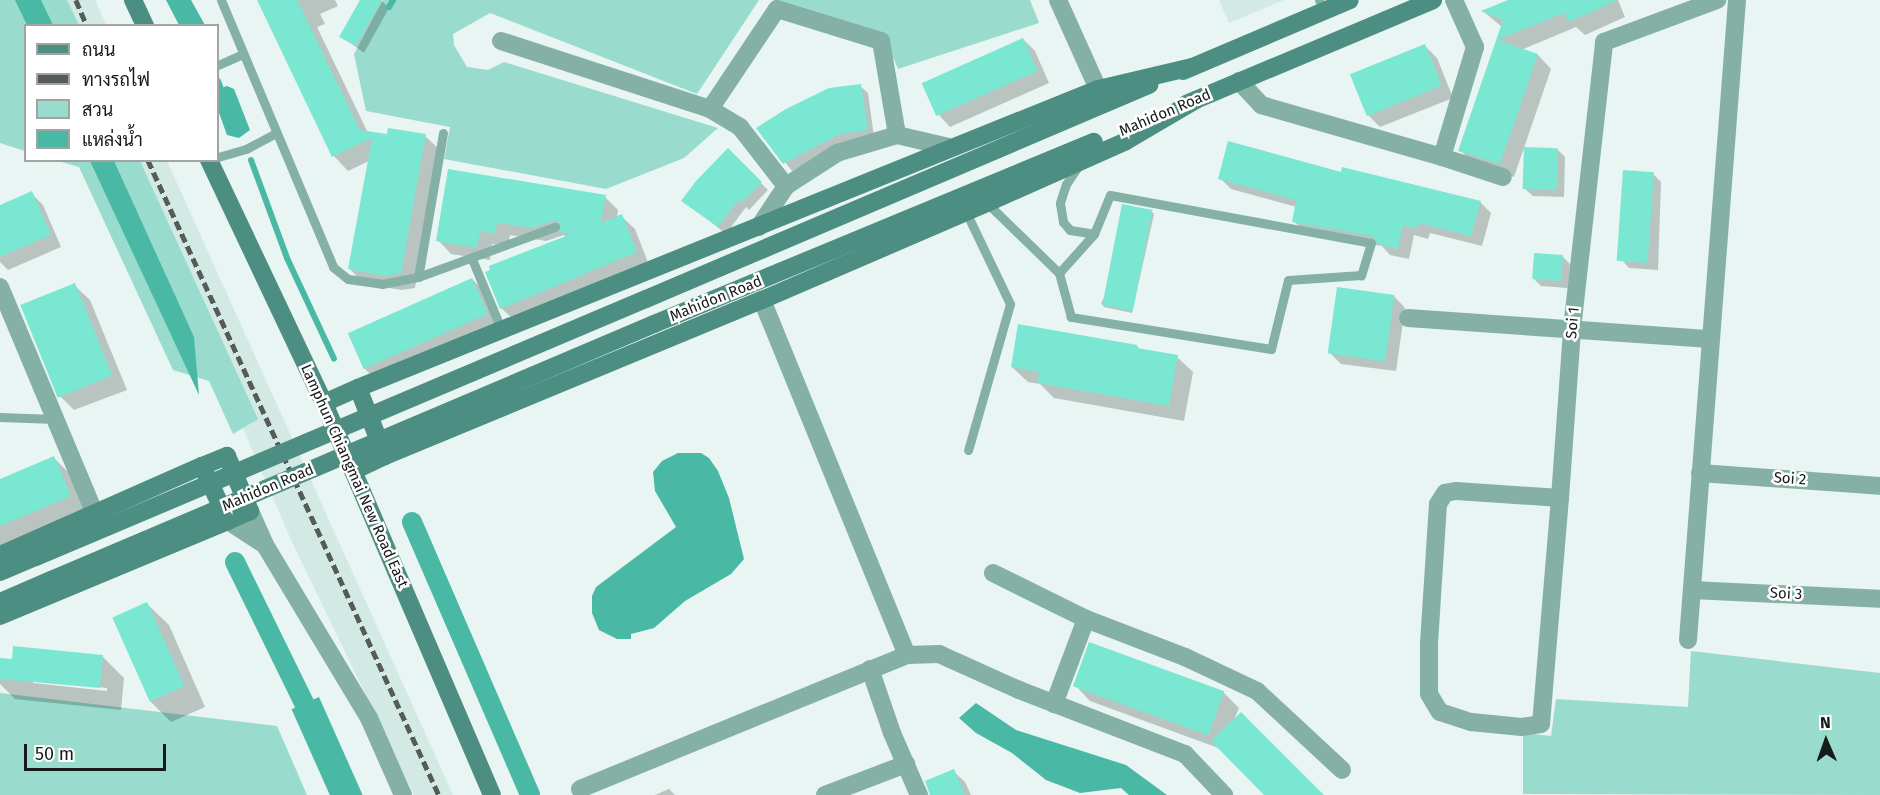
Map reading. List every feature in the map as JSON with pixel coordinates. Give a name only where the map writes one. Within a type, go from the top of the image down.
[{"type":"main road","points":[[133,0],[144,24]]},
{"type":"main road","name":"Mahidon Road","points":[[0,572],[1192,67],[1321,6],[1350,0]]},
{"type":"main road","name":"Mahidon Road","points":[[0,602],[654,324],[1433,0]]},
{"type":"main road","points":[[324,403],[759,227],[948,147],[1098,89],[1192,67]]},
{"type":"main road","points":[[353,471],[987,203],[1126,141],[1196,100]]},
{"type":"main road","name":"Lamphun Chiangmai New Road East","points":[[210,162],[324,403],[492,795]]},
{"type":"main road","points":[[358,388],[385,456]]},
{"type":"main road","points":[[0,555],[227,456],[250,511],[0,616]]},
{"type":"main road","points":[[202,466],[228,520]]},
{"type":"street","points":[[1058,0],[1098,89]]},
{"type":"street","points":[[1442,157],[1475,47],[1454,0]]},
{"type":"street","name":"Soi 1","points":[[1560,498],[1456,491],[1445,492],[1438,504],[1429,645],[1429,694],[1440,712],[1471,722],[1522,727],[1541,724],[1560,498],[1572,329],[1604,42],[1717,0]]},
{"type":"street","points":[[1688,640],[1737,0]]},
{"type":"street","points":[[710,109],[777,9],[881,41],[897,135]]},
{"type":"street","points":[[501,41],[710,109],[740,127],[786,186]]},
{"type":"street","points":[[1239,81],[1261,105],[1503,177]]},
{"type":"street","points":[[759,227],[786,186],[837,153],[897,135],[948,147]]},
{"type":"street","points":[[0,287],[95,514]]},
{"type":"street","points":[[762,300],[907,655]]},
{"type":"street","points":[[1407,318],[1710,339]]},
{"type":"street","name":"Soi 2","points":[[1700,473],[1880,486]]},
{"type":"street","points":[[250,511],[265,545],[369,718],[403,795]]},
{"type":"street","points":[[228,520],[265,545]]},
{"type":"street","points":[[993,573],[1086,619],[1185,657],[1257,691],[1342,770]]},
{"type":"street","name":"Soi 3","points":[[1692,590],[1880,598]]},
{"type":"street","points":[[1054,704],[1086,619]]},
{"type":"street","points":[[580,789],[907,655],[939,654],[1054,704],[1185,754],[1224,795]]},
{"type":"street","points":[[870,669],[919,795]]},
{"type":"street","points":[[825,795],[906,764]]},
{"type":"lane","points":[[221,0],[333,267],[348,279],[382,284],[418,277],[555,227]]},
{"type":"lane","points":[[219,65],[243,54]]},
{"type":"lane","points":[[219,157],[246,149],[276,133]]},
{"type":"lane","points":[[418,277],[443,133]]},
{"type":"lane","points":[[1082,161],[1060,203],[1063,222],[1070,230],[1094,234]]},
{"type":"lane","points":[[987,203],[1059,273],[1071,317],[1271,349],[1288,280],[1361,275],[1371,243],[1110,195],[1094,234],[1059,273]]},
{"type":"lane","points":[[966,212],[1010,304],[968,450]]},
{"type":"lane","points":[[472,259],[502,331]]},
{"type":"lane","points":[[0,417],[55,419]]},
{"type":"shaded area","points":[[57,0],[95,0],[106,24],[68,24]]},
{"type":"shaded area","points":[[1219,0],[1284,0],[1229,23]]},
{"type":"shaded area","points":[[127,162],[167,162],[453,795],[414,795],[292,542]]},
{"type":"green space","points":[[0,0],[67,0],[79,24],[24,24],[24,151],[0,143]]},
{"type":"green space","points":[[383,0],[759,0],[697,94],[490,13],[453,34],[454,45],[467,67],[488,70],[504,62],[718,128],[684,158],[606,189],[444,159],[450,127],[366,111],[354,54]]},
{"type":"green space","points":[[776,0],[1030,0],[1039,23],[898,69],[884,36]]},
{"type":"green space","points":[[62,162],[140,162],[258,419],[233,434],[209,381],[173,370],[79,167]]},
{"type":"green space","points":[[1691,651],[1880,673],[1880,795],[1523,794],[1523,733],[1551,736],[1556,699],[1688,707]]},
{"type":"green space","points":[[0,693],[277,726],[307,795],[0,795]]},
{"type":"water","points":[[15,0],[41,0],[53,24],[27,24]]},
{"type":"water","points":[[166,0],[191,0],[204,24],[178,24]]},
{"type":"water","points":[[227,86],[234,89],[250,130],[239,138],[227,135],[219,113],[219,89]]},
{"type":"water","points":[[90,162],[114,162],[194,337],[199,395]]},
{"type":"water","points":[[678,453],[701,453],[709,458],[718,471],[729,498],[744,559],[731,574],[685,601],[654,628],[631,634],[631,639],[617,639],[599,630],[592,613],[592,596],[596,587],[676,527],[655,491],[653,472],[662,461]]},
{"type":"water","points":[[319,697],[363,795],[330,795],[292,709]]},
{"type":"water","points":[[976,703],[1016,730],[1126,765],[1167,795],[1129,795],[1121,788],[1080,793],[1046,780],[1012,753],[976,733],[959,718]]},
{"type":"building","points":[[257,0],[297,0],[360,130],[387,134],[388,128],[426,134],[401,273],[386,276],[348,269],[372,138],[332,157]]},
{"type":"building","points":[[360,0],[382,0],[356,46],[339,37]]},
{"type":"building","points":[[1508,0],[1618,0],[1569,22],[1564,13],[1497,40],[1538,54],[1500,164],[1458,151],[1503,20],[1481,11]]},
{"type":"building","points":[[1023,38],[1038,71],[936,116],[922,83]]},
{"type":"building","points":[[1425,44],[1442,86],[1367,116],[1350,74]]},
{"type":"building","points":[[861,84],[868,130],[840,134],[783,164],[756,128],[786,109],[829,88]]},
{"type":"building","points":[[1228,141],[1341,172],[1342,167],[1481,201],[1471,236],[1419,223],[1418,229],[1403,225],[1398,249],[1378,244],[1372,236],[1292,222],[1296,200],[1218,179]]},
{"type":"building","points":[[1524,147],[1558,148],[1557,190],[1523,189]]},
{"type":"building","points":[[728,148],[762,182],[741,203],[738,200],[718,227],[681,201],[696,181]]},
{"type":"building","points":[[448,169],[606,195],[601,223],[622,214],[637,252],[500,309],[485,272],[490,270],[489,266],[571,234],[559,232],[561,225],[556,220],[532,228],[497,223],[495,234],[480,231],[477,248],[436,241]]},
{"type":"building","points":[[1623,170],[1654,172],[1648,263],[1617,261]]},
{"type":"building","points":[[32,191],[51,235],[0,257],[0,205]]},
{"type":"building","points":[[1122,204],[1152,210],[1133,311],[1102,305]]},
{"type":"building","points":[[1534,253],[1563,255],[1561,281],[1532,279]]},
{"type":"building","points":[[472,278],[488,314],[364,369],[348,333]]},
{"type":"building","points":[[75,283],[112,376],[58,398],[20,305]]},
{"type":"building","points":[[1337,287],[1394,295],[1385,361],[1328,353]]},
{"type":"building","points":[[1018,324],[1137,345],[1137,348],[1178,355],[1169,406],[1037,383],[1039,372],[1011,367]]},
{"type":"building","points":[[54,456],[71,496],[0,526],[0,479]]},
{"type":"building","points":[[147,602],[184,686],[150,702],[112,617]]},
{"type":"building","points":[[1089,642],[1224,691],[1208,735],[1073,686]]},
{"type":"building","points":[[13,646],[103,655],[100,688],[0,679],[0,658],[12,659]]},
{"type":"building","points":[[1241,712],[1324,795],[1264,795],[1211,741]]},
{"type":"building","points":[[954,769],[965,795],[930,795],[925,781]]},
{"type":"waterway","points":[[389,7],[393,0]]},
{"type":"waterway","points":[[219,84],[223,95]]},
{"type":"waterway","points":[[251,160],[287,258],[334,359]]},
{"type":"waterway","points":[[412,522],[530,795]]},
{"type":"waterway","points":[[235,562],[316,727]]},
{"type":"railway","points":[[76,0],[86,24]]},
{"type":"railway","points":[[149,162],[439,795]]}]
